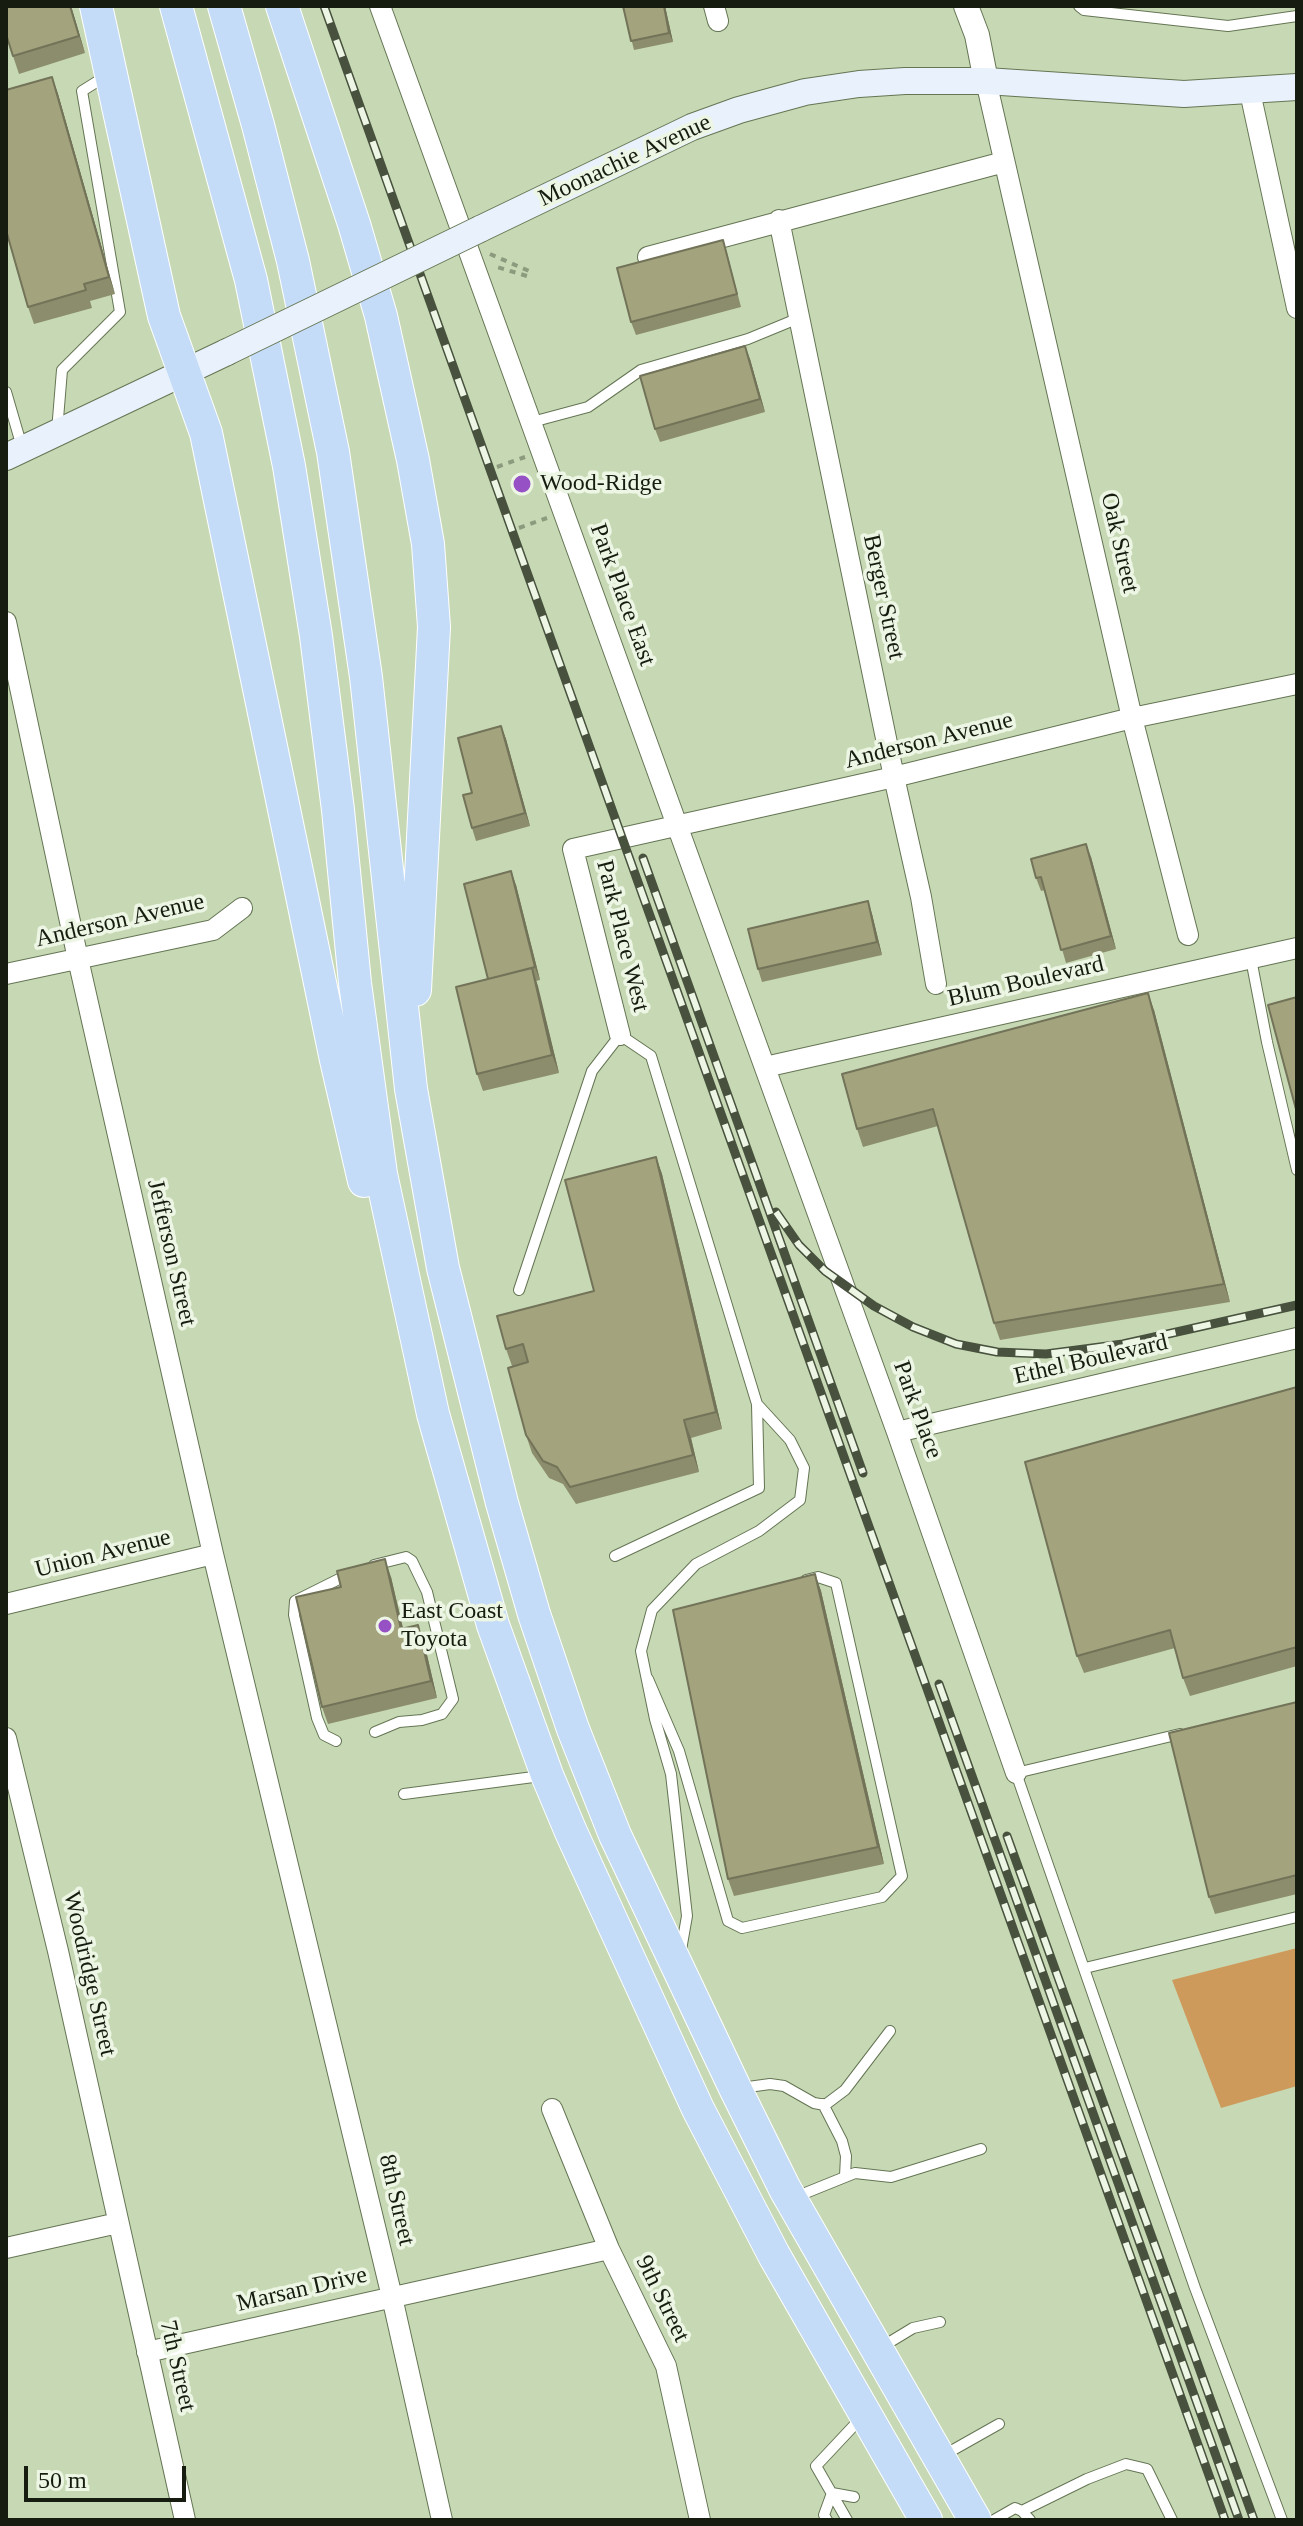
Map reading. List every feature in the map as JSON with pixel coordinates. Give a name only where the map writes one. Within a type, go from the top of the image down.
[{"type":"highway","points":[[96,6],[164,316],[206,433],[366,1192],[493,1625],[547,1775],[698,2109],[774,2255],[926,2520]]},
{"type":"highway","points":[[176,6],[251,280],[289,466],[316,636],[338,810],[355,983],[381,1174],[433,1414]]},
{"type":"highway","points":[[224,6],[293,261],[333,452],[366,677],[411,1089],[445,1281],[534,1614],[573,1729],[610,1822],[677,1969],[791,2198],[975,2520]]},
{"type":"highway","points":[[282,6],[372,282],[413,460],[428,544],[433,590],[431,690],[411,1089]]},
{"type":"main road","name":"Moonachie Avenue","points":[[14,453],[643,149],[739,110],[805,92],[905,81],[986,81],[1184,94],[1297,87]]},
{"type":"street","name":"Park Place East","points":[[380,6],[765,1067]]},
{"type":"street","points":[[966,6],[977,35],[986,81]]},
{"type":"street","name":"Oak Street","points":[[986,81],[1132,718],[1188,935]]},
{"type":"street","points":[[1250,92],[1297,308]]},
{"type":"street","points":[[648,257],[1004,162]]},
{"type":"street","name":"Berger Street","points":[[779,220],[921,897],[936,984]]},
{"type":"street","name":"Jefferson Street","points":[[6,622],[78,959],[213,1554],[295,1894]]},
{"type":"street","name":"Anderson Avenue","points":[[573,849],[894,777],[1132,718],[1297,684]]},
{"type":"street","name":"Park Place West","points":[[573,849],[620,1035]]},
{"type":"street","name":"Anderson Avenue","points":[[6,974],[213,930],[242,908]]},
{"type":"street","name":"Blum Boulevard","points":[[765,1067],[1297,948]]},
{"type":"street","name":"Park Place","points":[[765,1067],[1016,1773]]},
{"type":"street","name":"Ethel Boulevard","points":[[897,1432],[1297,1338]]},
{"type":"street","name":"Union Avenue","points":[[6,1604],[213,1554]]},
{"type":"street","name":"Woodridge Street","points":[[6,1738],[58,1951],[118,2223]]},
{"type":"street","name":"8th Street","points":[[295,1894],[442,2520]]},
{"type":"street","name":"9th Street","points":[[552,2109],[609,2249],[666,2366],[700,2520]]},
{"type":"street","points":[[6,2248],[118,2223]]},
{"type":"street","name":"7th Street","points":[[118,2223],[185,2520]]},
{"type":"street","name":"Marsan Drive","points":[[147,2352],[609,2249]]},
{"type":"lane","points":[[1079,6],[1084,10],[1228,26],[1297,16]]},
{"type":"lane","points":[[57,433],[62,370],[120,312],[82,91],[111,73]]},
{"type":"lane","points":[[532,422],[588,407],[641,370],[748,339],[799,318]]},
{"type":"lane","points":[[6,392],[14,453]]},
{"type":"lane","points":[[1251,959],[1297,1170]]},
{"type":"lane","points":[[519,1290],[592,1071],[620,1035],[651,1056],[757,1404],[759,1488],[615,1556]]},
{"type":"lane","points":[[677,1969],[687,1916],[671,1774],[655,1719],[641,1651],[652,1610],[696,1564],[759,1531],[800,1500],[804,1468],[790,1440],[757,1404]]},
{"type":"lane","points":[[336,1741],[324,1735],[317,1718],[294,1615],[295,1601],[336,1578],[406,1557],[412,1561],[427,1592],[453,1699],[442,1714],[399,1722],[375,1732]]},
{"type":"lane","points":[[648,1679],[679,1751],[728,1921],[742,1928],[882,1897],[902,1876],[836,1583],[818,1577],[788,1584]]},
{"type":"lane","points":[[1193,1731],[1016,1773],[1195,2288],[1282,2520]]},
{"type":"lane","points":[[404,1794],[547,1775]]},
{"type":"lane","points":[[1085,1968],[1297,1917]]},
{"type":"lane","points":[[735,2088],[770,2084],[784,2086],[814,2103],[823,2104],[845,2090],[890,2031]]},
{"type":"lane","points":[[823,2104],[842,2141],[846,2156],[845,2176]]},
{"type":"lane","points":[[791,2198],[855,2173],[891,2177],[907,2174],[981,2149]]},
{"type":"lane","points":[[877,2349],[913,2328],[940,2322]]},
{"type":"lane","points":[[847,2520],[816,2466],[865,2413]]},
{"type":"lane","points":[[939,2458],[999,2424]]},
{"type":"lane","points":[[994,2520],[1015,2508],[1026,2516],[1087,2479],[1126,2464],[1147,2469],[1172,2520]]},
{"type":"lane","points":[[832,2493],[854,2497]]},
{"type":"lane","points":[[827,2520],[824,2515],[832,2493]]},
{"type":"path","points":[[491,265],[527,276],[529,271],[495,256]]},
{"type":"path","points":[[497,467],[529,455]]},
{"type":"path","points":[[519,528],[550,517]]},
{"type":"shaded area","points":[[1297,1948],[1297,2086],[1221,2108],[1172,1980]]},
{"type":"building","points":[[6,6],[70,6],[79,36],[13,56],[6,34]]},
{"type":"building","points":[[623,6],[664,6],[669,33],[631,41]]},
{"type":"building","points":[[52,77],[109,277],[84,284],[86,290],[28,307],[6,230],[6,90]]},
{"type":"building","points":[[723,240],[737,294],[631,322],[617,268]]},
{"type":"building","points":[[745,346],[760,399],[655,429],[640,376]]},
{"type":"building","points":[[501,726],[525,813],[472,828],[463,795],[472,793],[458,738]]},
{"type":"building","points":[[1086,844],[1111,936],[1061,950],[1041,877],[1036,878],[1031,859]]},
{"type":"building","points":[[511,871],[535,967],[488,979],[464,884]]},
{"type":"building","points":[[868,901],[877,942],[758,969],[748,929]]},
{"type":"building","points":[[532,968],[552,1055],[477,1074],[456,987]]},
{"type":"building","points":[[1148,993],[1224,1284],[994,1323],[933,1109],[857,1129],[842,1074]]},
{"type":"building","points":[[1297,997],[1297,1113],[1268,1005]]},
{"type":"building","points":[[656,1157],[716,1412],[684,1420],[693,1455],[570,1487],[557,1467],[543,1461],[526,1435],[508,1368],[528,1362],[523,1344],[506,1349],[497,1316],[594,1291],[565,1180]]},
{"type":"building","points":[[1297,1387],[1297,1647],[1183,1678],[1170,1630],[1077,1656],[1025,1462]]},
{"type":"building","points":[[385,1559],[401,1629],[418,1625],[431,1681],[322,1707],[296,1597],[341,1587],[337,1571]]},
{"type":"building","points":[[815,1574],[878,1847],[728,1879],[673,1610]]},
{"type":"building","points":[[1297,1702],[1297,1875],[1209,1897],[1169,1733]]},
{"type":"railway","points":[[324,6],[1225,2520]]},
{"type":"railway","points":[[643,858],[863,1473]]},
{"type":"railway","points":[[776,1212],[799,1245],[825,1271],[874,1306],[913,1327],[956,1344],[997,1352],[1046,1354],[1123,1344],[1297,1305]]},
{"type":"railway","points":[[939,1684],[1239,2520]]},
{"type":"railway","points":[[1007,1836],[1254,2520]]},
{"type":"place","name":"Wood-Ridge","points":[[522,484]]},
{"type":"place","name":"East Coast Toyota","points":[[385,1626]]}]
